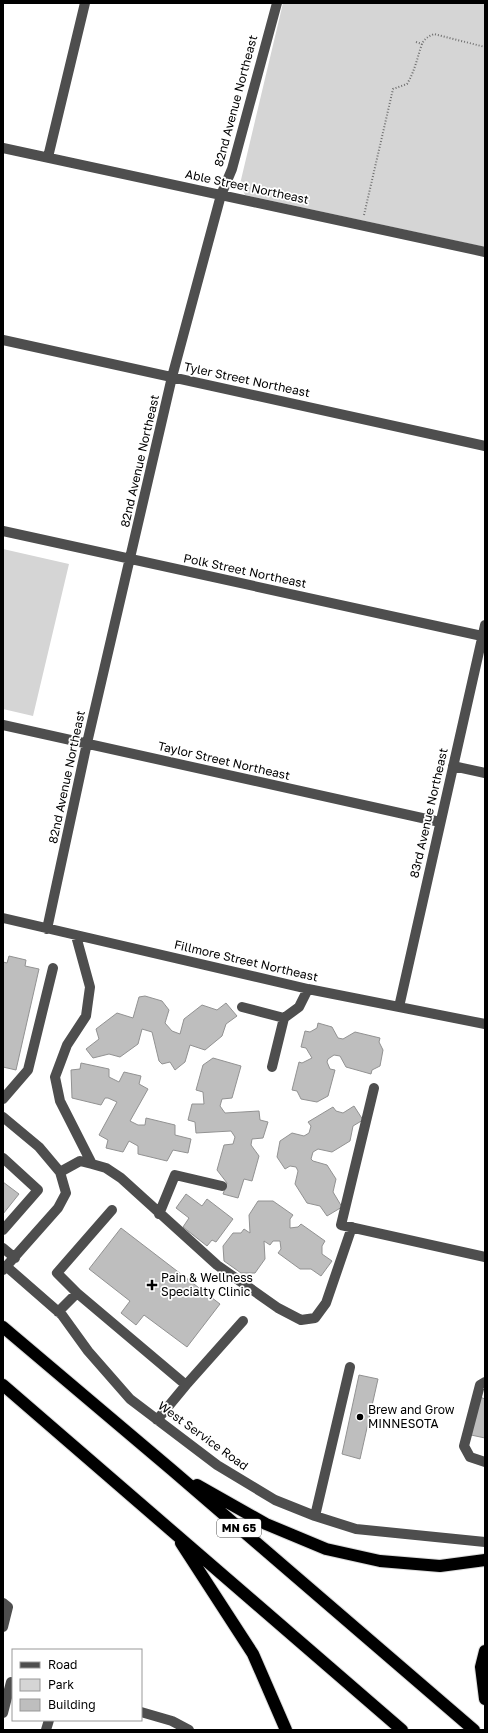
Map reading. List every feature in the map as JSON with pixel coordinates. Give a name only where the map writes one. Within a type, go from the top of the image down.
[{"type":"highway","name":"MN 65","points":[[3,1327],[172,1470],[474,1730]]},
{"type":"highway","points":[[3,1385],[402,1730]]},
{"type":"highway","points":[[172,1470],[266,1524],[326,1549],[380,1561],[440,1566],[485,1560]]},
{"type":"highway","points":[[174,1532],[253,1654],[286,1730]]},
{"type":"highway","points":[[485,1651],[481,1667],[485,1699]]},
{"type":"street","points":[[48,157],[85,3]]},
{"type":"street","name":"82nd Avenue Northeast","points":[[47,929],[87,743],[172,377],[221,195],[232,169],[277,3]]},
{"type":"street","name":"Able Street Northeast","points":[[3,148],[485,252]]},
{"type":"street","name":"Tyler Street Northeast","points":[[3,340],[485,446]]},
{"type":"street","name":"Polk Street Northeast","points":[[3,531],[482,636]]},
{"type":"street","name":"83rd Avenue Northeast","points":[[399,1007],[485,625]]},
{"type":"street","name":"Taylor Street Northeast","points":[[3,725],[440,822]]},
{"type":"street","points":[[453,766],[485,773]]},
{"type":"street","name":"Fillmore Street Northeast","points":[[3,918],[308,989],[485,1024]]},
{"type":"street","points":[[76,936],[90,987],[86,1016],[67,1046],[55,1077],[60,1101],[92,1164]]},
{"type":"street","points":[[3,1099],[28,1070],[54,968]]},
{"type":"street","points":[[272,1067],[284,1018],[299,1007],[308,989]]},
{"type":"street","points":[[242,1007],[284,1018]]},
{"type":"street","points":[[374,1088],[341,1225],[485,1257]]},
{"type":"street","points":[[3,1117],[39,1147],[60,1172],[66,1193],[58,1208],[5,1269]]},
{"type":"street","points":[[3,1158],[38,1190],[3,1230]]},
{"type":"street","points":[[60,1172],[80,1161],[106,1168],[121,1178],[217,1265],[278,1308],[301,1320],[315,1318],[326,1303],[352,1227]]},
{"type":"street","points":[[159,1214],[174,1175],[222,1186]]},
{"type":"street","points":[[112,1210],[57,1273],[77,1293],[186,1385]]},
{"type":"street","points":[[3,1248],[14,1258]]},
{"type":"street","name":"West Service Road","points":[[5,1269],[58,1312],[88,1351],[130,1399],[216,1465],[275,1500],[315,1516],[356,1529],[484,1542]]},
{"type":"street","points":[[58,1312],[77,1293]]},
{"type":"street","points":[[157,1420],[243,1321]]},
{"type":"street","points":[[315,1516],[350,1367]]},
{"type":"street","points":[[485,1382],[480,1385],[464,1446],[470,1457],[485,1462]]},
{"type":"street","points":[[3,1603],[8,1607],[3,1627]]},
{"type":"street","points":[[3,1713],[9,1682]]},
{"type":"street","points":[[142,1712],[172,1721],[189,1730]]},
{"type":"path","points":[[362,226],[393,89],[407,84],[414,74],[422,44],[428,37],[434,34],[485,47]]},
{"type":"path","points":[[416,42],[422,44]]},
{"type":"green space","points":[[283,3],[485,3],[485,247],[245,195],[240,184]]},
{"type":"green space","points":[[3,549],[69,564],[33,716],[3,709]]},
{"type":"building","points":[[9,956],[26,960],[25,966],[39,969],[16,1070],[3,1067],[3,962],[7,963]]},
{"type":"building","points":[[145,996],[162,1001],[169,1010],[165,1023],[172,1031],[180,1034],[184,1019],[202,1005],[217,1010],[226,1003],[237,1016],[226,1024],[222,1036],[205,1050],[190,1045],[185,1062],[175,1070],[170,1062],[162,1064],[159,1061],[152,1032],[142,1029],[138,1044],[120,1057],[109,1054],[93,1058],[86,1049],[99,1039],[96,1029],[117,1013],[133,1018],[139,997]]},
{"type":"building","points":[[318,1023],[332,1027],[338,1038],[343,1039],[355,1032],[380,1038],[379,1042],[383,1050],[380,1066],[372,1070],[371,1074],[346,1067],[340,1056],[334,1055],[328,1059],[327,1062],[330,1069],[335,1070],[328,1096],[317,1102],[301,1099],[297,1091],[292,1090],[299,1062],[302,1063],[312,1058],[306,1048],[301,1047],[305,1031],[310,1032],[317,1028]]},
{"type":"building","points":[[213,1058],[241,1066],[232,1098],[222,1099],[220,1106],[225,1113],[259,1111],[260,1120],[268,1122],[263,1138],[252,1139],[251,1145],[259,1156],[252,1181],[244,1179],[238,1198],[223,1194],[227,1183],[217,1170],[224,1145],[233,1144],[235,1137],[231,1131],[196,1133],[195,1122],[188,1120],[192,1104],[204,1104],[203,1092],[196,1090],[203,1065]]},
{"type":"building","points":[[81,1063],[109,1069],[109,1077],[119,1082],[124,1072],[141,1076],[139,1084],[148,1089],[130,1121],[138,1125],[145,1125],[146,1118],[175,1125],[175,1135],[191,1139],[188,1153],[173,1150],[167,1161],[138,1154],[138,1146],[129,1141],[123,1152],[106,1148],[108,1140],[99,1135],[117,1102],[105,1098],[101,1105],[72,1098],[71,1070],[80,1069]]},
{"type":"building","points":[[354,1106],[363,1120],[353,1126],[350,1141],[332,1152],[318,1149],[313,1152],[311,1159],[327,1165],[336,1179],[333,1192],[342,1207],[327,1216],[320,1206],[307,1203],[295,1184],[298,1171],[296,1167],[290,1166],[285,1169],[277,1157],[280,1141],[292,1133],[304,1136],[309,1133],[311,1126],[308,1122],[333,1107],[336,1111],[343,1113]]},
{"type":"building","points":[[3,1182],[19,1194],[3,1214]]},
{"type":"building","points":[[186,1194],[202,1206],[207,1199],[233,1219],[216,1242],[212,1240],[207,1246],[183,1227],[189,1218],[176,1208]]},
{"type":"building","points":[[258,1201],[273,1201],[293,1215],[290,1219],[290,1228],[298,1227],[301,1224],[325,1241],[322,1246],[322,1254],[332,1261],[321,1276],[311,1269],[300,1269],[278,1253],[281,1249],[280,1241],[273,1241],[270,1245],[264,1241],[265,1259],[255,1273],[241,1273],[224,1261],[223,1246],[233,1233],[241,1233],[244,1229],[250,1233],[249,1215]]},
{"type":"building","name":"Pain & Wellness Specialty Clinic","points":[[121,1228],[220,1304],[187,1347],[144,1315],[136,1325],[121,1313],[130,1301],[89,1269]]},
{"type":"building","name":"Brew and Grow MINNESOTA","points":[[359,1375],[378,1379],[360,1459],[342,1454]]},
{"type":"building","points":[[480,1397],[485,1399],[485,1438],[471,1435]]},
{"type":"place","name":"Pain & Wellness Specialty Clinic","points":[[152,1285]]},
{"type":"place","name":"Brew and Grow MINNESOTA","points":[[360,1417]]}]
